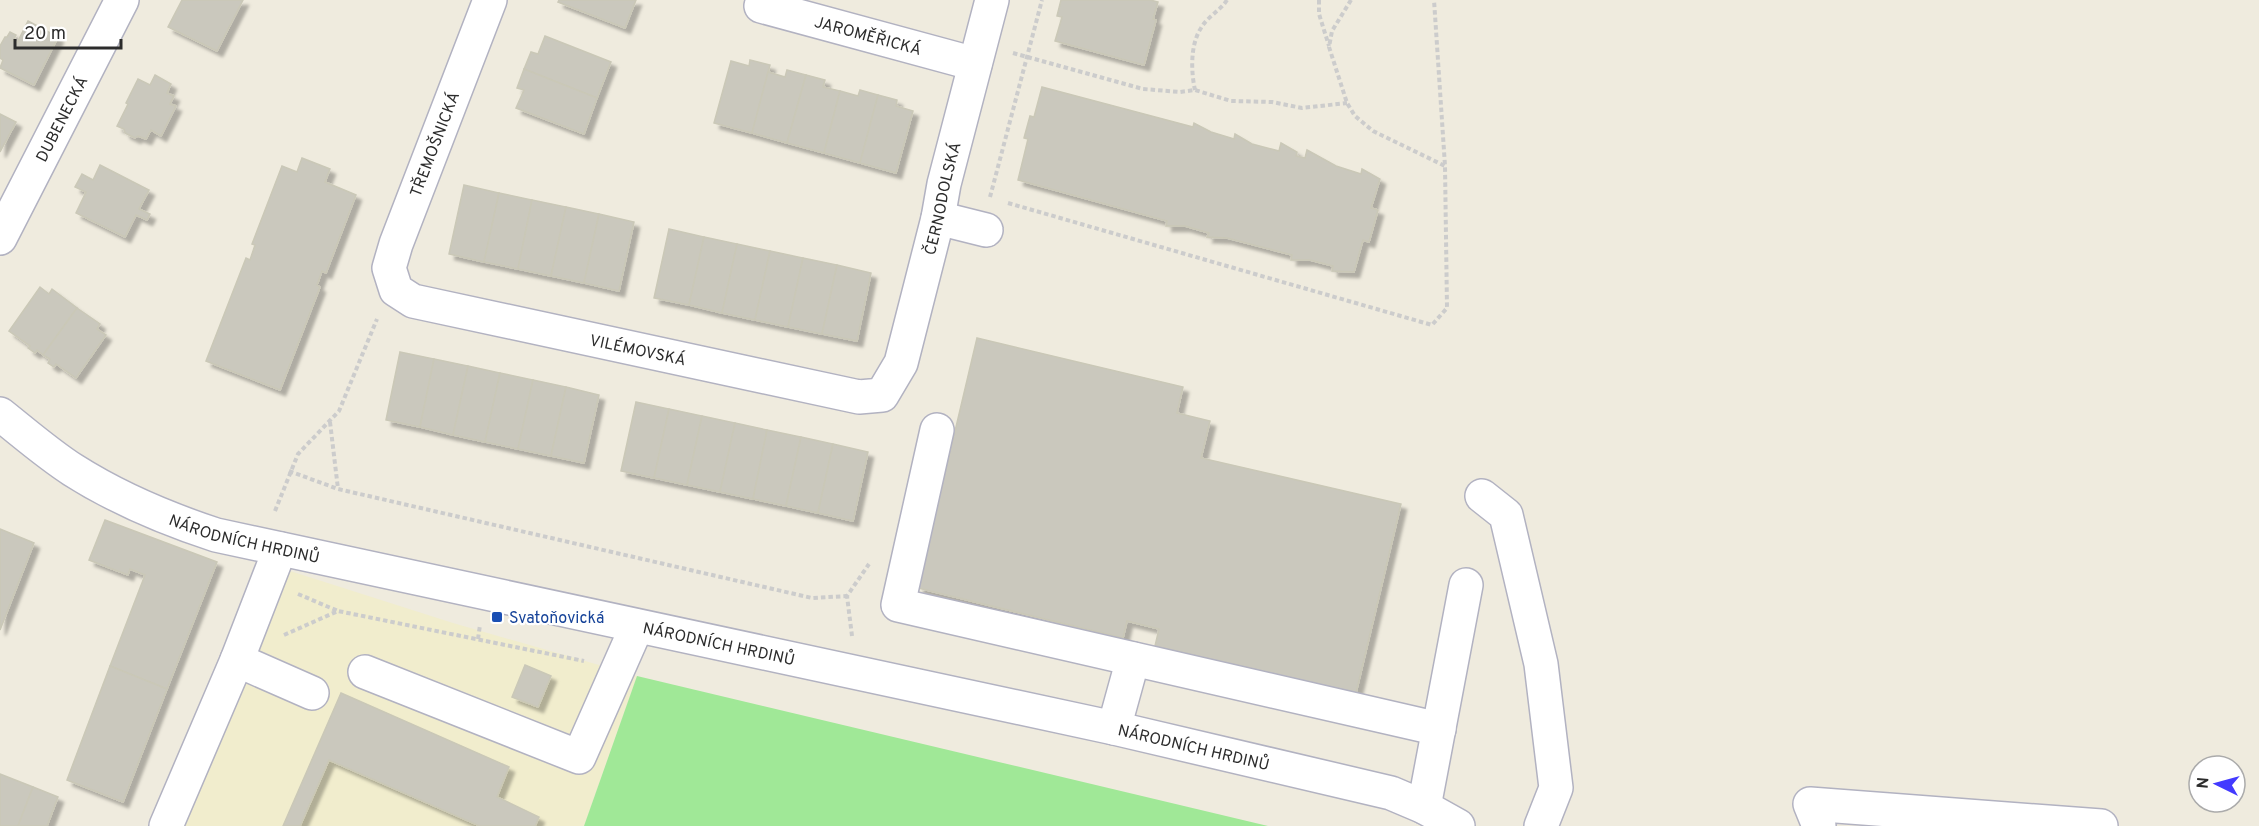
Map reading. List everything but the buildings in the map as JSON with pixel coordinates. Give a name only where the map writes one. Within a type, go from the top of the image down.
[{"type":"street","name":"DUBENECKÁ","points":[[0,238],[122,0]]},
{"type":"street","name":"TŘEMOŠNICKÁ","points":[[394,285],[389,268],[396,244],[490,0]]},
{"type":"street","name":"ČERNODOLSKÁ","points":[[882,395],[900,363],[992,0]]},
{"type":"street","name":"JAROMĚŘICKÁ","points":[[761,6],[977,54]]},
{"type":"street","points":[[938,218],[986,230]]},
{"type":"street","name":"VILÉMOVSKÁ","points":[[394,285],[412,301],[860,398],[882,395]]},
{"type":"street","name":"NÁRODNÍCH HRDINŮ","points":[[0,414],[73,470],[115,493],[180,523],[216,535],[1114,728],[1391,793],[1424,807],[1458,826]]},
{"type":"street","points":[[938,430],[898,605],[1439,729]]},
{"type":"street","points":[[1482,496],[1506,515],[1541,664],[1557,788],[1541,826]]},
{"type":"street","points":[[166,826],[237,660],[280,549]]},
{"type":"street","points":[[1424,807],[1466,585]]},
{"type":"street","points":[[365,672],[579,757],[637,626]]},
{"type":"street","points":[[1114,728],[1133,659]]},
{"type":"street","points":[[237,660],[312,693]]},
{"type":"street","points":[[1814,815],[2101,826]]},
{"type":"path","points":[[1042,0],[989,197],[1432,325],[1447,308],[1445,166],[1434,0]]},
{"type":"path","points":[[1196,90],[1193,69],[1196,39],[1200,29],[1227,0]]},
{"type":"path","points":[[1319,0],[1320,22],[1347,103],[1355,116],[1373,131],[1445,166]]},
{"type":"path","points":[[1329,47],[1332,31],[1351,0]]},
{"type":"path","points":[[977,54],[1026,57],[1143,89],[1180,92],[1196,90],[1231,101],[1272,102],[1302,108],[1347,103]]},
{"type":"path","points":[[274,514],[298,454],[339,411],[394,285]]},
{"type":"path","points":[[330,421],[338,489]]},
{"type":"path","points":[[290,471],[338,489],[812,598],[847,596]]},
{"type":"path","points":[[853,643],[847,596],[872,561]]},
{"type":"path","points":[[308,600],[339,611],[618,668]]},
{"type":"path","points":[[274,639],[339,611]]},
{"type":"shaded area","points":[[287,570],[453,623],[637,676],[584,826],[181,826]]},
{"type":"green space","points":[[637,676],[1268,826],[584,826]]},
{"type":"place","name":"Svatoňovická","points":[[497,617]]}]
